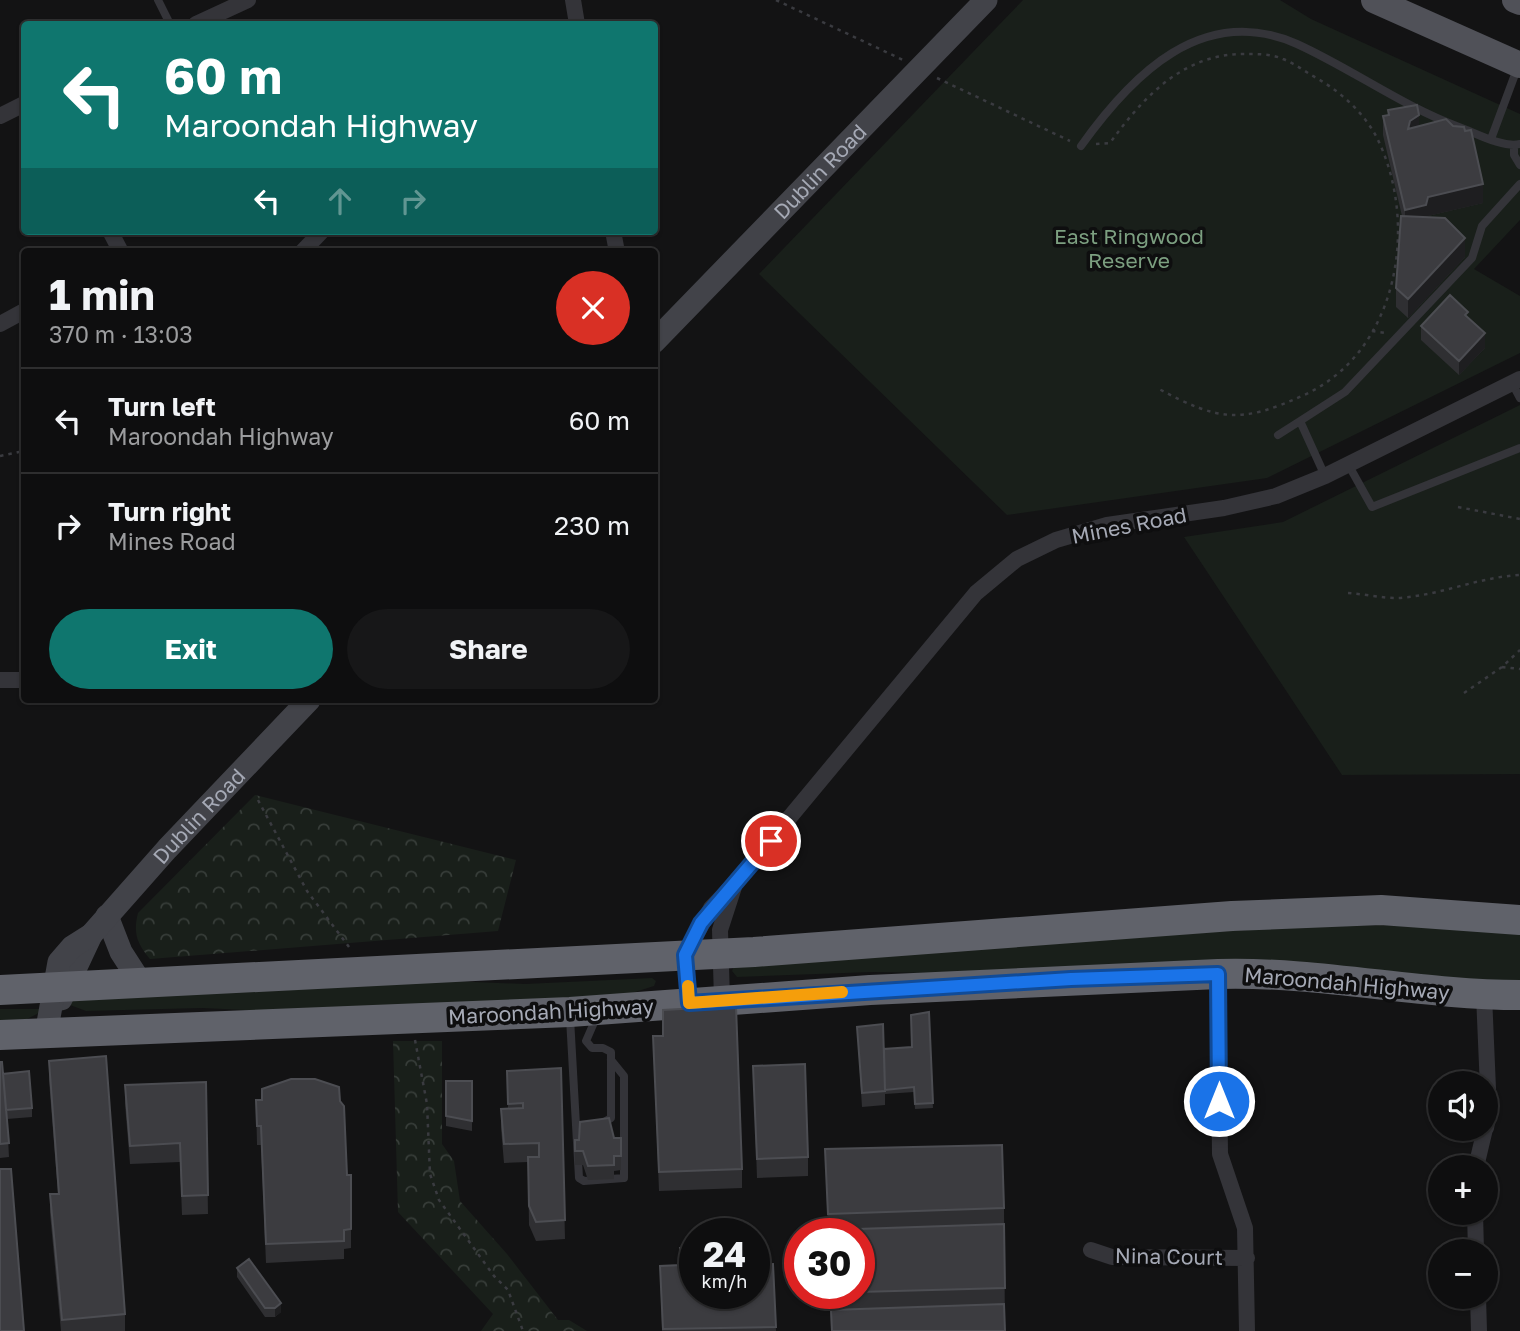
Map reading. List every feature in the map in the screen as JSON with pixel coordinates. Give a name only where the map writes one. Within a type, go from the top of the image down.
[{"type":"highway","points":[[0,990],[719,954],[1232,916],[1381,910],[1520,920]]},
{"type":"highway","name":"Maroondah Highway","points":[[0,1035],[570,1012],[1058,979],[1270,972],[1484,995],[1520,995]]},
{"type":"main road","name":"Dublin Road","points":[[658,337],[986,0]]},
{"type":"main road","points":[[1374,0],[1519,65]]},
{"type":"main road","points":[[1515,0],[1520,2]]},
{"type":"main road","name":"Dublin Road","points":[[46,1034],[59,989],[91,935],[167,849],[306,703]]},
{"type":"main road","points":[[107,916],[121,953],[141,983]]},
{"type":"street","points":[[202,21],[248,0]]},
{"type":"street","points":[[573,0],[576,21]]},
{"type":"street","points":[[0,116],[21,106]]},
{"type":"street","points":[[306,248],[318,235]]},
{"type":"street","points":[[0,324],[21,313]]},
{"type":"street","name":"Mines Road","points":[[685,955],[711,908],[736,882],[976,593],[1017,559],[1080,531],[1276,496],[1517,387]]},
{"type":"street","points":[[0,680],[21,680]]},
{"type":"street","name":"Mines Road","points":[[722,1000],[719,954],[721,921],[736,882]]},
{"type":"street","points":[[685,955],[689,1003]]},
{"type":"street","points":[[1218,974],[1220,1154],[1245,1228],[1247,1331]]},
{"type":"street","points":[[1484,995],[1487,1071]]},
{"type":"street","name":"Nina Court","points":[[1091,1250],[1112,1257],[1247,1258]]},
{"type":"street","points":[[1478,1309],[1479,1331]]},
{"type":"lane","points":[[158,0],[168,21]]},
{"type":"lane","points":[[1081,146],[1117,98],[1136,78],[1179,48],[1234,31],[1294,43],[1418,109],[1491,139],[1517,145],[1514,155],[1520,165]]},
{"type":"lane","points":[[1491,139],[1519,65]]},
{"type":"lane","points":[[1278,435],[1345,392],[1472,258],[1482,226],[1520,184]]},
{"type":"lane","points":[[1300,421],[1325,476]]},
{"type":"lane","points":[[1348,464],[1372,507],[1520,448]]},
{"type":"lane","points":[[576,1125],[605,1124],[611,1118],[611,1052],[603,1048],[592,1048],[586,1041],[587,1031],[601,1009]]},
{"type":"lane","points":[[570,1012],[579,1178],[584,1181],[624,1178],[624,1076],[611,1060]]},
{"type":"path","points":[[776,0],[1081,146],[1111,143],[1164,80],[1182,70],[1231,54],[1261,54],[1281,58],[1331,86],[1363,117],[1376,135],[1399,219],[1394,275],[1385,304],[1372,331],[1342,368],[1318,388],[1283,405],[1239,417],[1206,411],[1159,389]]},
{"type":"path","points":[[0,456],[21,452]]},
{"type":"path","points":[[1458,507],[1520,519]]},
{"type":"path","points":[[1348,593],[1397,598],[1495,576],[1520,575]]},
{"type":"path","points":[[1464,693],[1502,667],[1520,650]]},
{"type":"path","points":[[1502,667],[1520,669]]},
{"type":"path","points":[[258,800],[307,891],[349,947]]},
{"type":"path","points":[[415,1040],[428,1104],[430,1174],[439,1200],[494,1276],[508,1290],[523,1331]]},
{"type":"green space","name":"East Ringwood Reserve","points":[[1023,0],[1280,0],[1311,19],[1520,114],[1520,220],[1474,269],[1520,296],[1520,353],[1267,478],[1007,515],[759,274]]},
{"type":"green space","points":[[1520,405],[1520,774],[1342,775],[1184,537],[1283,522]]},
{"type":"green space","points":[[255,795],[516,860],[498,931],[150,959],[137,938],[138,913]]},
{"type":"green space","points":[[1380,925],[1520,932],[1520,982],[872,972],[737,977],[732,971],[734,966],[1138,937]]},
{"type":"green space","points":[[652,978],[656,981],[654,986],[626,995],[308,1013],[202,1008],[86,1011],[70,1005],[68,999],[428,980],[525,984]]},
{"type":"green space","points":[[0,1009],[39,1009],[41,1012],[25,1020],[0,1023]]},
{"type":"green space","points":[[393,1041],[442,1041],[442,1144],[454,1161],[460,1201],[507,1254],[558,1320],[569,1320],[587,1331],[481,1331],[493,1314],[398,1212]]},
{"type":"building","points":[[1417,105],[1419,115],[1410,121],[1408,129],[1446,119],[1453,126],[1464,127],[1465,131],[1471,130],[1483,184],[1428,197],[1426,205],[1405,210],[1383,116],[1389,115],[1388,110]]},
{"type":"building","points":[[1401,216],[1445,218],[1465,238],[1408,299],[1396,288]]},
{"type":"building","points":[[1450,295],[1468,312],[1465,315],[1485,333],[1459,361],[1421,326]]},
{"type":"building","points":[[736,1006],[742,1169],[659,1172],[653,1036],[663,1036],[663,1010]]},
{"type":"building","points":[[929,1012],[933,1103],[915,1104],[914,1087],[885,1090],[884,1049],[912,1047],[911,1015]]},
{"type":"building","points":[[883,1024],[885,1091],[862,1093],[857,1027]]},
{"type":"building","points":[[106,1056],[125,1314],[62,1320],[50,1194],[59,1194],[49,1061]]},
{"type":"building","points":[[0,1062],[9,1143],[0,1144]]},
{"type":"building","points":[[805,1064],[808,1157],[757,1159],[753,1066]]},
{"type":"building","points":[[561,1068],[565,1220],[536,1222],[529,1206],[528,1157],[539,1157],[539,1143],[504,1144],[501,1109],[523,1108],[523,1103],[508,1104],[507,1071]]},
{"type":"building","points":[[29,1071],[32,1108],[6,1110],[3,1074]]},
{"type":"building","points":[[291,1079],[315,1079],[339,1087],[340,1101],[344,1106],[347,1175],[351,1175],[351,1229],[344,1230],[344,1241],[266,1244],[261,1126],[257,1126],[256,1100],[262,1100],[262,1089]]},
{"type":"building","points":[[446,1081],[472,1081],[472,1121],[446,1116]]},
{"type":"building","points":[[206,1082],[208,1195],[182,1196],[180,1143],[130,1146],[125,1085]]},
{"type":"building","points":[[609,1118],[614,1138],[621,1138],[621,1156],[614,1156],[614,1165],[588,1166],[583,1151],[575,1151],[580,1122]]},
{"type":"building","points":[[1002,1145],[1004,1208],[828,1214],[825,1149]]},
{"type":"building","points":[[0,1169],[11,1169],[24,1331],[0,1331]]},
{"type":"building","points":[[1004,1224],[1005,1288],[875,1292],[875,1228]]},
{"type":"building","points":[[249,1259],[281,1303],[275,1308],[265,1308],[237,1268]]},
{"type":"building","points":[[770,1264],[773,1264],[776,1327],[663,1329],[660,1266],[679,1265],[679,1309],[770,1309]]},
{"type":"building","points":[[1004,1304],[1005,1331],[832,1331],[831,1310]]},
{"type":"slow traffic","points":[[688,986],[689,1003],[842,992]]},
{"type":"route","points":[[771,841],[719,898],[701,923],[685,955],[689,1003],[870,990],[1218,974],[1219,1101]]}]
